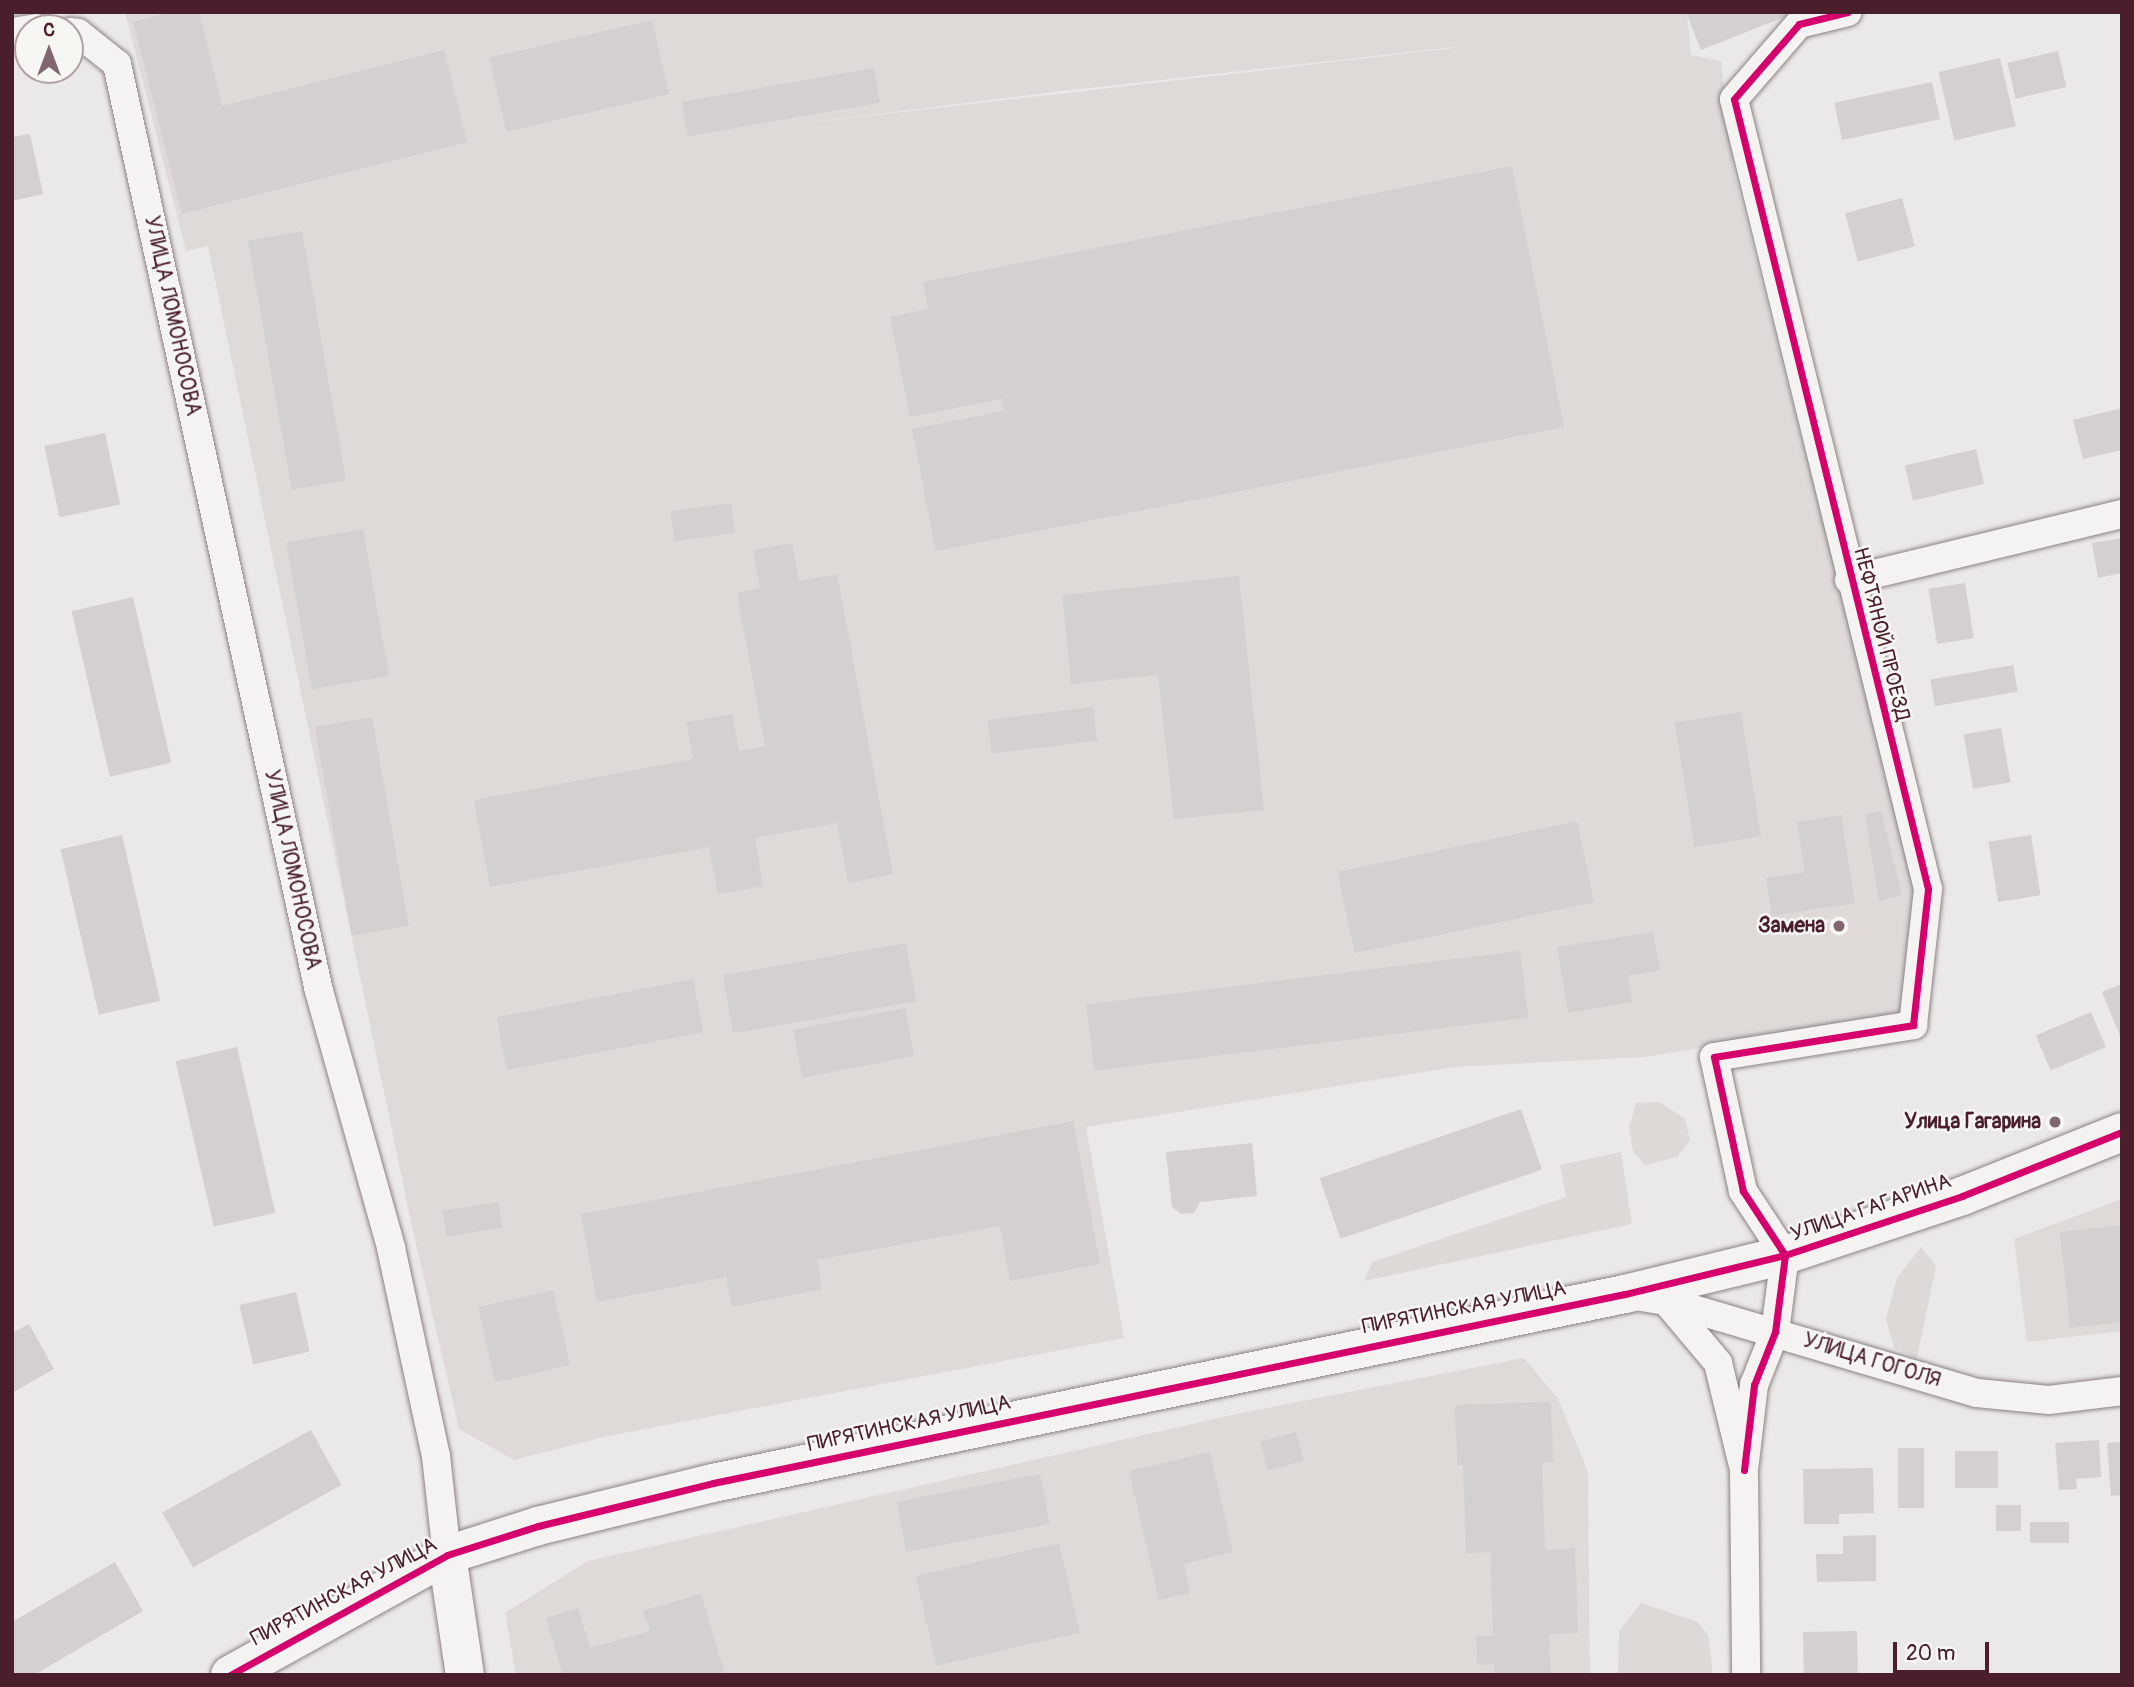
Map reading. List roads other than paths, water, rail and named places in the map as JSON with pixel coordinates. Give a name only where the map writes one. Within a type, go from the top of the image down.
[{"type":"street","name":"НЕФТЯНОЙ ПРОЕЗД","points":[[1785,1255],[1743,1191],[1714,1056],[1913,1025],[1928,889],[1849,580],[1734,99],[1799,24],[1849,12]]},
{"type":"street","name":"УЛИЦА ЛОМОНОСОВА","points":[[84,38],[117,64],[319,991],[391,1248],[436,1456],[465,1675]]},
{"type":"street","name":"НЕФТЯНОЙ ПРОЕЗД","points":[[1849,580],[2122,514]]},
{"type":"street","name":"УЛИЦА ГАГАРИНА","points":[[1625,1294],[1785,1255],[1962,1196],[2122,1132]]},
{"type":"street","points":[[1746,1675],[1744,1470],[1754,1385],[1775,1332],[1785,1255]]},
{"type":"street","name":"ПИРЯТИНСКАЯ УЛИЦА","points":[[230,1675],[447,1555],[538,1526],[713,1483],[1625,1294]]},
{"type":"street","name":"УЛИЦА ГОГОЛЯ","points":[[1625,1294],[1666,1301],[1977,1393],[2049,1400],[2122,1391]]},
{"type":"street","points":[[1666,1301],[1718,1363],[1744,1470]]},
{"type":"place","name":"Замена","points":[[1839,926]]},
{"type":"place","name":"Улица Гагарина","points":[[2055,1122]]}]
